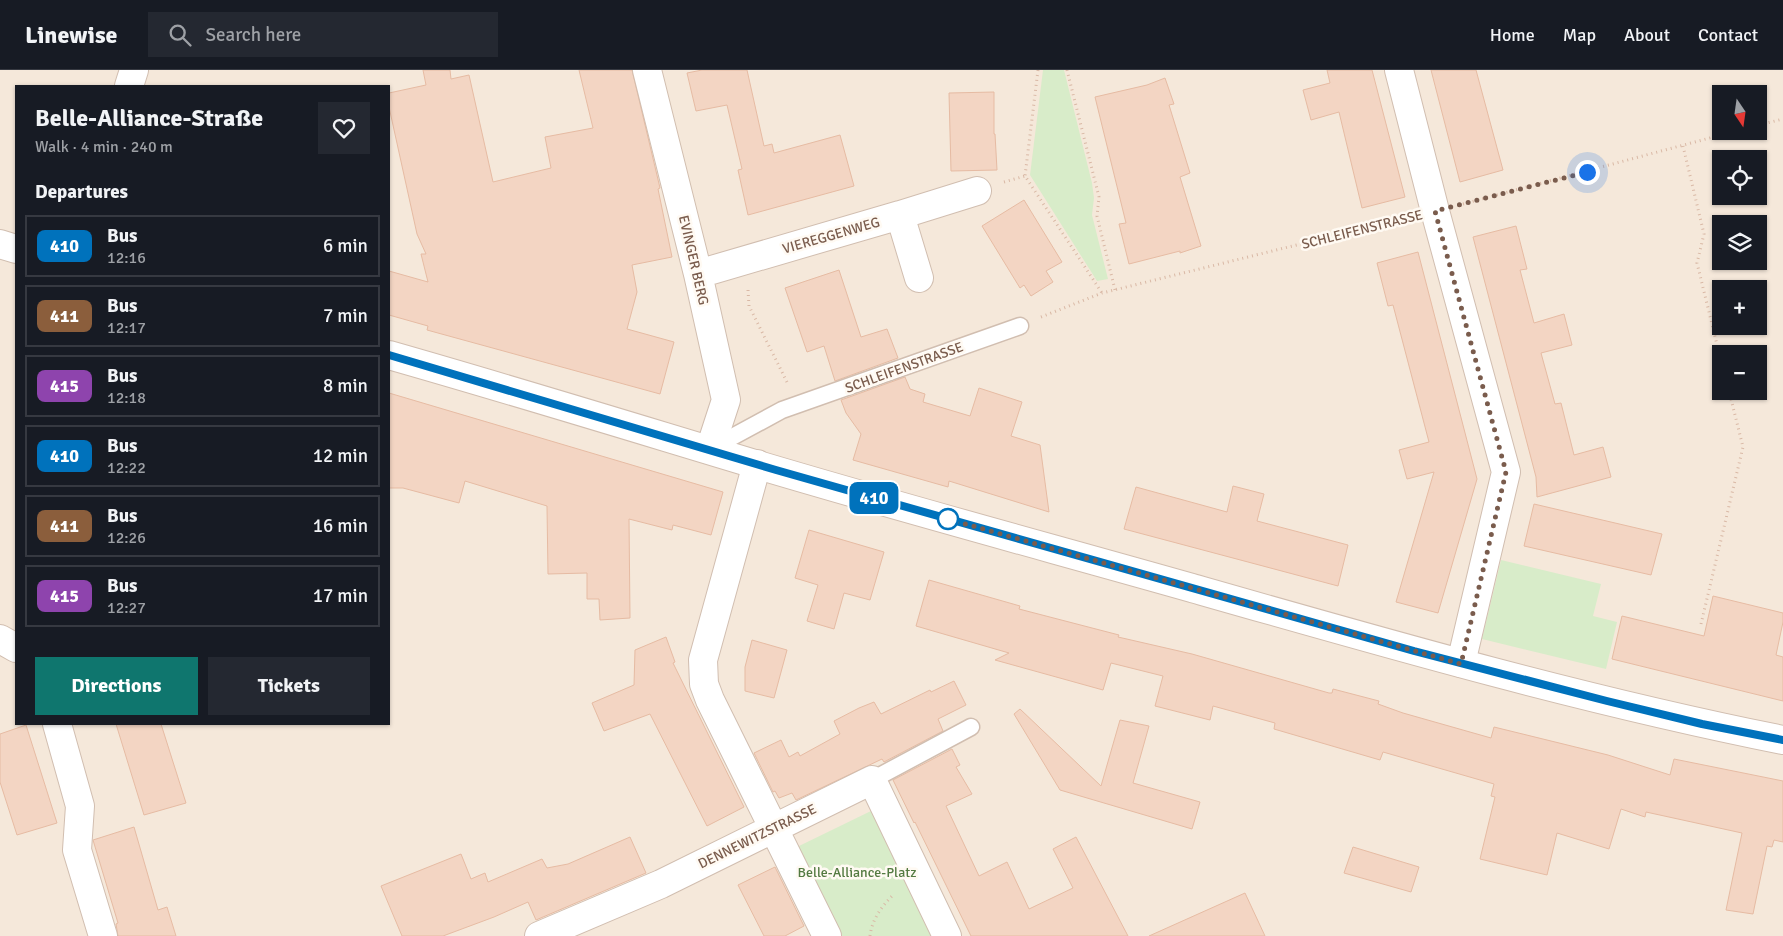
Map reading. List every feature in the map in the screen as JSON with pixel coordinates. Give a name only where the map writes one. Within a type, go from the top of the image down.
[{"type":"street","points":[[129,85],[134,70]]},
{"type":"street","name":"EVINGER BERG","points":[[648,70],[698,274],[726,400],[710,450]]},
{"type":"street","points":[[1399,70],[1506,472],[1461,664]]},
{"type":"street","points":[[919,278],[900,215],[977,191]]},
{"type":"street","name":"VIEREGGENWEG","points":[[698,274],[900,215]]},
{"type":"street","points":[[0,244],[15,249]]},
{"type":"street","points":[[390,355],[757,464],[1461,664],[1702,724],[1783,740]]},
{"type":"street","points":[[757,464],[703,660],[702,671],[704,684],[710,700],[827,936]]},
{"type":"street","points":[[58,725],[80,806],[78,850],[103,936]]},
{"type":"street","points":[[872,780],[947,936]]},
{"type":"street","name":"DENNEWITZSTRASSE","points":[[539,936],[661,884],[872,780]]},
{"type":"lane","name":"SCHLEIFENSTRASSE","points":[[710,450],[782,410],[1020,326]]},
{"type":"lane","name":"DENNEWITZSTRASSE","points":[[872,780],[971,727]]},
{"type":"path","points":[[1038,70],[1025,176],[1102,293]]},
{"type":"path","points":[[1067,70],[1099,197],[1097,216],[1115,290]]},
{"type":"path","points":[[1768,122],[1783,118]]},
{"type":"path","name":"SCHLEIFENSTRASSE","points":[[1020,326],[1102,293],[1521,190],[1712,138]]},
{"type":"path","points":[[1682,146],[1704,234],[1697,263],[1717,345]]},
{"type":"path","points":[[746,260],[749,306],[798,405]]},
{"type":"path","points":[[1701,624],[1743,447],[1731,400]]},
{"type":"path","points":[[870,936],[871,926],[884,905],[917,874]]},
{"type":"shaded area","points":[[0,70],[1783,70],[1783,936],[0,936]]},
{"type":"green space","points":[[1043,70],[1064,70],[1092,183],[1094,198],[1092,215],[1108,279],[1097,281],[1030,175]]},
{"type":"green space","points":[[1501,560],[1601,584],[1593,616],[1617,622],[1606,669],[1482,639]]},
{"type":"green space","name":"Belle-Alliance-Platz","points":[[873,810],[934,936],[841,936],[797,847]]},
{"type":"building","points":[[423,70],[450,70],[451,79],[469,75],[493,182],[551,168],[545,137],[593,128],[579,70],[632,70],[660,188],[658,189],[672,257],[632,265],[637,292],[627,329],[674,342],[660,394],[427,330],[428,326],[390,315],[390,271],[428,282],[421,254],[426,254],[417,234],[390,112],[390,93],[426,85]]},
{"type":"building","points":[[702,70],[747,70],[764,146],[772,144],[774,153],[840,135],[854,186],[748,215],[738,170],[742,169],[727,105],[696,111],[687,73]]},
{"type":"building","points":[[1327,70],[1372,70],[1405,197],[1362,208],[1339,112],[1311,120],[1303,90],[1330,83]]},
{"type":"building","points":[[1431,70],[1476,70],[1503,170],[1460,182]]},
{"type":"building","points":[[1165,78],[1174,104],[1169,105],[1190,173],[1180,177],[1201,246],[1180,253],[1180,251],[1129,264],[1119,224],[1126,223],[1095,97],[1147,85]]},
{"type":"building","points":[[994,92],[994,134],[997,170],[951,171],[949,93]]},
{"type":"building","points":[[1024,200],[1062,262],[1046,271],[1053,282],[1031,296],[1024,285],[1020,288],[982,226]]},
{"type":"building","points":[[1516,226],[1527,269],[1520,270],[1534,323],[1564,314],[1572,345],[1541,353],[1555,404],[1561,403],[1574,455],[1603,447],[1611,477],[1537,497],[1536,477],[1473,237]]},
{"type":"building","points":[[1418,252],[1477,479],[1438,613],[1396,602],[1434,472],[1407,479],[1399,450],[1429,442],[1393,305],[1388,306],[1377,263]]},
{"type":"building","points":[[839,270],[861,337],[887,329],[898,358],[835,381],[824,346],[807,352],[785,288]]},
{"type":"building","points":[[905,377],[910,389],[925,394],[923,402],[970,416],[979,388],[1022,402],[1011,436],[1040,445],[1049,512],[949,481],[948,487],[853,460],[861,434],[846,413],[841,400]]},
{"type":"building","points":[[390,393],[723,492],[711,535],[673,525],[672,530],[629,519],[630,618],[600,620],[599,599],[587,599],[587,573],[548,574],[547,506],[465,481],[459,503],[403,488],[390,488]]},
{"type":"building","points":[[1233,486],[1264,494],[1257,521],[1348,545],[1338,586],[1124,529],[1136,487],[1227,512]]},
{"type":"building","points":[[1534,504],[1662,534],[1651,575],[1524,546]]},
{"type":"building","points":[[809,530],[884,552],[870,600],[844,593],[834,629],[807,621],[818,585],[795,578]]},
{"type":"building","points":[[929,580],[1020,606],[1019,609],[1119,635],[1118,637],[1192,654],[1329,693],[1332,693],[1333,689],[1379,701],[1378,704],[1403,713],[1491,738],[1494,727],[1608,755],[1670,775],[1674,759],[1783,781],[1783,842],[1774,840],[1772,847],[1767,846],[1753,914],[1726,910],[1742,833],[1646,812],[1645,817],[1621,809],[1609,849],[1557,833],[1547,875],[1480,859],[1495,797],[1491,796],[1494,784],[1383,752],[1380,760],[1274,729],[1275,723],[1213,706],[1210,720],[1155,706],[1163,676],[1111,663],[1103,690],[995,660],[1009,653],[916,626]]},
{"type":"building","points":[[1713,596],[1783,613],[1776,655],[1783,657],[1783,701],[1612,659],[1622,616],[1704,636]]},
{"type":"building","points":[[666,637],[675,662],[673,663],[744,807],[707,826],[650,714],[604,731],[592,703],[634,685],[635,650]]},
{"type":"building","points":[[752,640],[787,650],[774,698],[745,691],[745,667]]},
{"type":"building","points":[[954,681],[966,705],[938,719],[943,731],[884,762],[882,759],[796,800],[792,793],[779,798],[775,791],[773,792],[754,753],[781,740],[789,757],[798,752],[800,756],[840,734],[834,721],[859,708],[874,702],[881,714],[930,690],[931,692]]},
{"type":"building","points":[[1020,709],[1101,786],[1120,720],[1149,726],[1133,783],[1200,802],[1192,829],[1060,790],[1014,714]]},
{"type":"building","points":[[26,725],[57,823],[17,835],[0,782],[0,734]]},
{"type":"building","points":[[116,725],[161,725],[186,803],[144,815]]},
{"type":"building","points":[[952,749],[960,765],[956,767],[972,794],[946,806],[979,876],[1007,862],[1029,909],[1073,888],[1053,849],[1076,837],[1128,936],[971,936],[893,780]]},
{"type":"building","points":[[134,827],[158,910],[167,907],[176,936],[118,936],[116,924],[118,923],[93,840]]},
{"type":"building","points":[[630,837],[646,873],[536,920],[528,902],[443,936],[402,936],[381,886],[461,854],[471,879],[485,873],[488,882],[542,859],[547,868],[568,864]]},
{"type":"building","points":[[1353,847],[1419,867],[1411,892],[1344,873]]},
{"type":"building","points":[[775,867],[804,926],[785,936],[764,936],[738,885]]},
{"type":"building","points":[[1245,893],[1265,936],[1149,936]]},
{"type":"bus line","name":"410","points":[[390,355],[776,470],[1414,651],[1702,724],[1783,740]]},
{"type":"route","points":[[948,519],[1461,664],[1506,472],[1435,211],[1587,172]]}]
